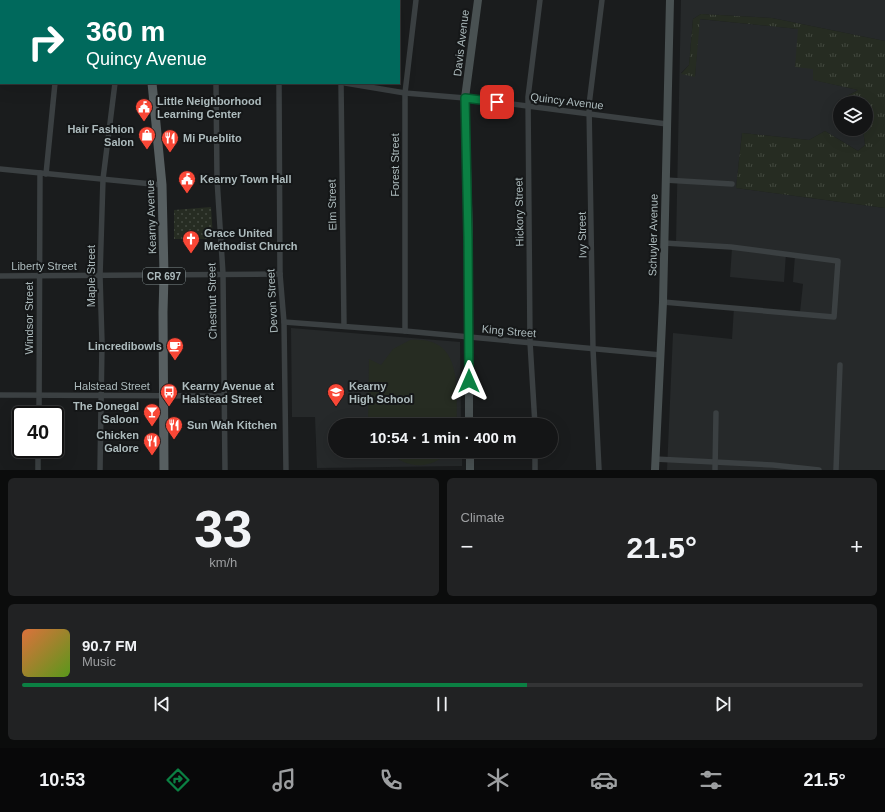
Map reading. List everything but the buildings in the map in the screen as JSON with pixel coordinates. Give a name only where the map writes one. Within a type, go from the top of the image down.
[{"type":"main road","name":"Davis Avenue","points":[[470,418],[465,98],[478,0]]},
{"type":"main road","name":"Schuyler Avenue","points":[[655,470],[663,302],[670,0]]},
{"type":"main road","name":"Kearny Avenue","points":[[152,84],[162,185],[164,275],[164,470]]},
{"type":"main road","points":[[470,458],[470,470]]},
{"type":"street","name":"Forest Street","points":[[405,331],[405,93],[416,0]]},
{"type":"street","name":"Hickory Street","points":[[535,418],[530,342],[528,106],[540,0]]},
{"type":"street","name":"Ivy Street","points":[[599,470],[593,349],[589,105],[602,0]]},
{"type":"street","name":"Windsor Street","points":[[39,406],[39,275],[43,173],[56,84]]},
{"type":"street","name":"Maple Street","points":[[100,470],[100,276],[103,179],[115,84]]},
{"type":"street","name":"Chestnut Street","points":[[216,84],[217,179],[223,274],[223,396],[225,470]]},
{"type":"street","name":"Devon Street","points":[[279,84],[280,274],[284,322],[286,470]]},
{"type":"street","name":"Elm Street","points":[[341,84],[344,326]]},
{"type":"street","name":"Quincy Avenue","points":[[352,84],[405,93],[465,98],[667,124]]},
{"type":"street","points":[[0,169],[162,185]]},
{"type":"street","points":[[665,180],[732,184]]},
{"type":"street","points":[[663,302],[834,317],[838,261],[731,247],[664,243]]},
{"type":"street","name":"Liberty Street","points":[[0,276],[280,274]]},
{"type":"street","name":"King Street","points":[[284,322],[405,331],[661,355]]},
{"type":"street","points":[[836,470],[840,365]]},
{"type":"street","name":"Halstead Street","points":[[0,395],[223,396]]},
{"type":"street","points":[[715,470],[716,413]]},
{"type":"street","points":[[38,458],[38,470]]},
{"type":"street","points":[[535,458],[536,470]]},
{"type":"street","points":[[655,459],[819,470]]},
{"type":"shaded area","points":[[681,0],[885,0],[885,41],[772,18],[701,14],[693,19],[689,65],[681,73],[695,76],[699,19],[799,29],[814,69],[814,80],[858,90],[847,96],[833,96],[833,136],[825,131],[809,140],[742,133],[736,188],[885,208],[885,470],[667,470],[673,333],[732,339],[734,307],[800,312],[803,284],[793,282],[795,255],[786,253],[784,282],[730,277],[732,248],[676,243]]},
{"type":"shaded area","points":[[833,136],[864,136],[865,145],[858,151]]},
{"type":"shaded area","points":[[291,328],[460,342],[461,418],[328,418],[328,458],[462,458],[462,466],[317,468],[315,417],[292,417]]},
{"type":"green space","points":[[701,14],[772,18],[885,41],[885,208],[736,188],[742,133],[809,140],[825,131],[858,151],[865,145],[864,136],[873,136],[873,96],[847,96],[858,90],[813,80],[813,69],[795,67],[798,29],[700,19],[695,77],[681,74],[689,65],[693,19]]},
{"type":"green space","points":[[211,207],[213,239],[174,239],[174,210]]},
{"type":"green space","points":[[410,340],[427,341],[440,346],[448,355],[453,367],[456,381],[457,418],[368,418],[369,359],[381,365],[393,349]]},
{"type":"green space","points":[[397,458],[441,458],[435,462],[419,465],[403,462]]},
{"type":"place","name":"Little Neighborhood Learning Center","points":[[144,122]]},
{"type":"place","name":"Hair Fashion Salon","points":[[147,150]]},
{"type":"place","name":"Mi Pueblito","points":[[170,153]]},
{"type":"place","name":"Kearny Town Hall","points":[[187,194]]},
{"type":"place","name":"Grace United Methodist Church","points":[[191,254]]},
{"type":"place","name":"Lincredibowls","points":[[175,361]]},
{"type":"place","name":"Kearny Avenue at Halstead Street","points":[[169,407]]},
{"type":"place","name":"Kearny High School","points":[[336,407]]},
{"type":"place","name":"The Donegal Saloon","points":[[152,427]]},
{"type":"place","name":"Sun Wah Kitchen","points":[[174,440]]},
{"type":"place","name":"Chicken Galore","points":[[152,456]]},
{"type":"route","points":[[469,381],[465,98],[497,102]]}]
